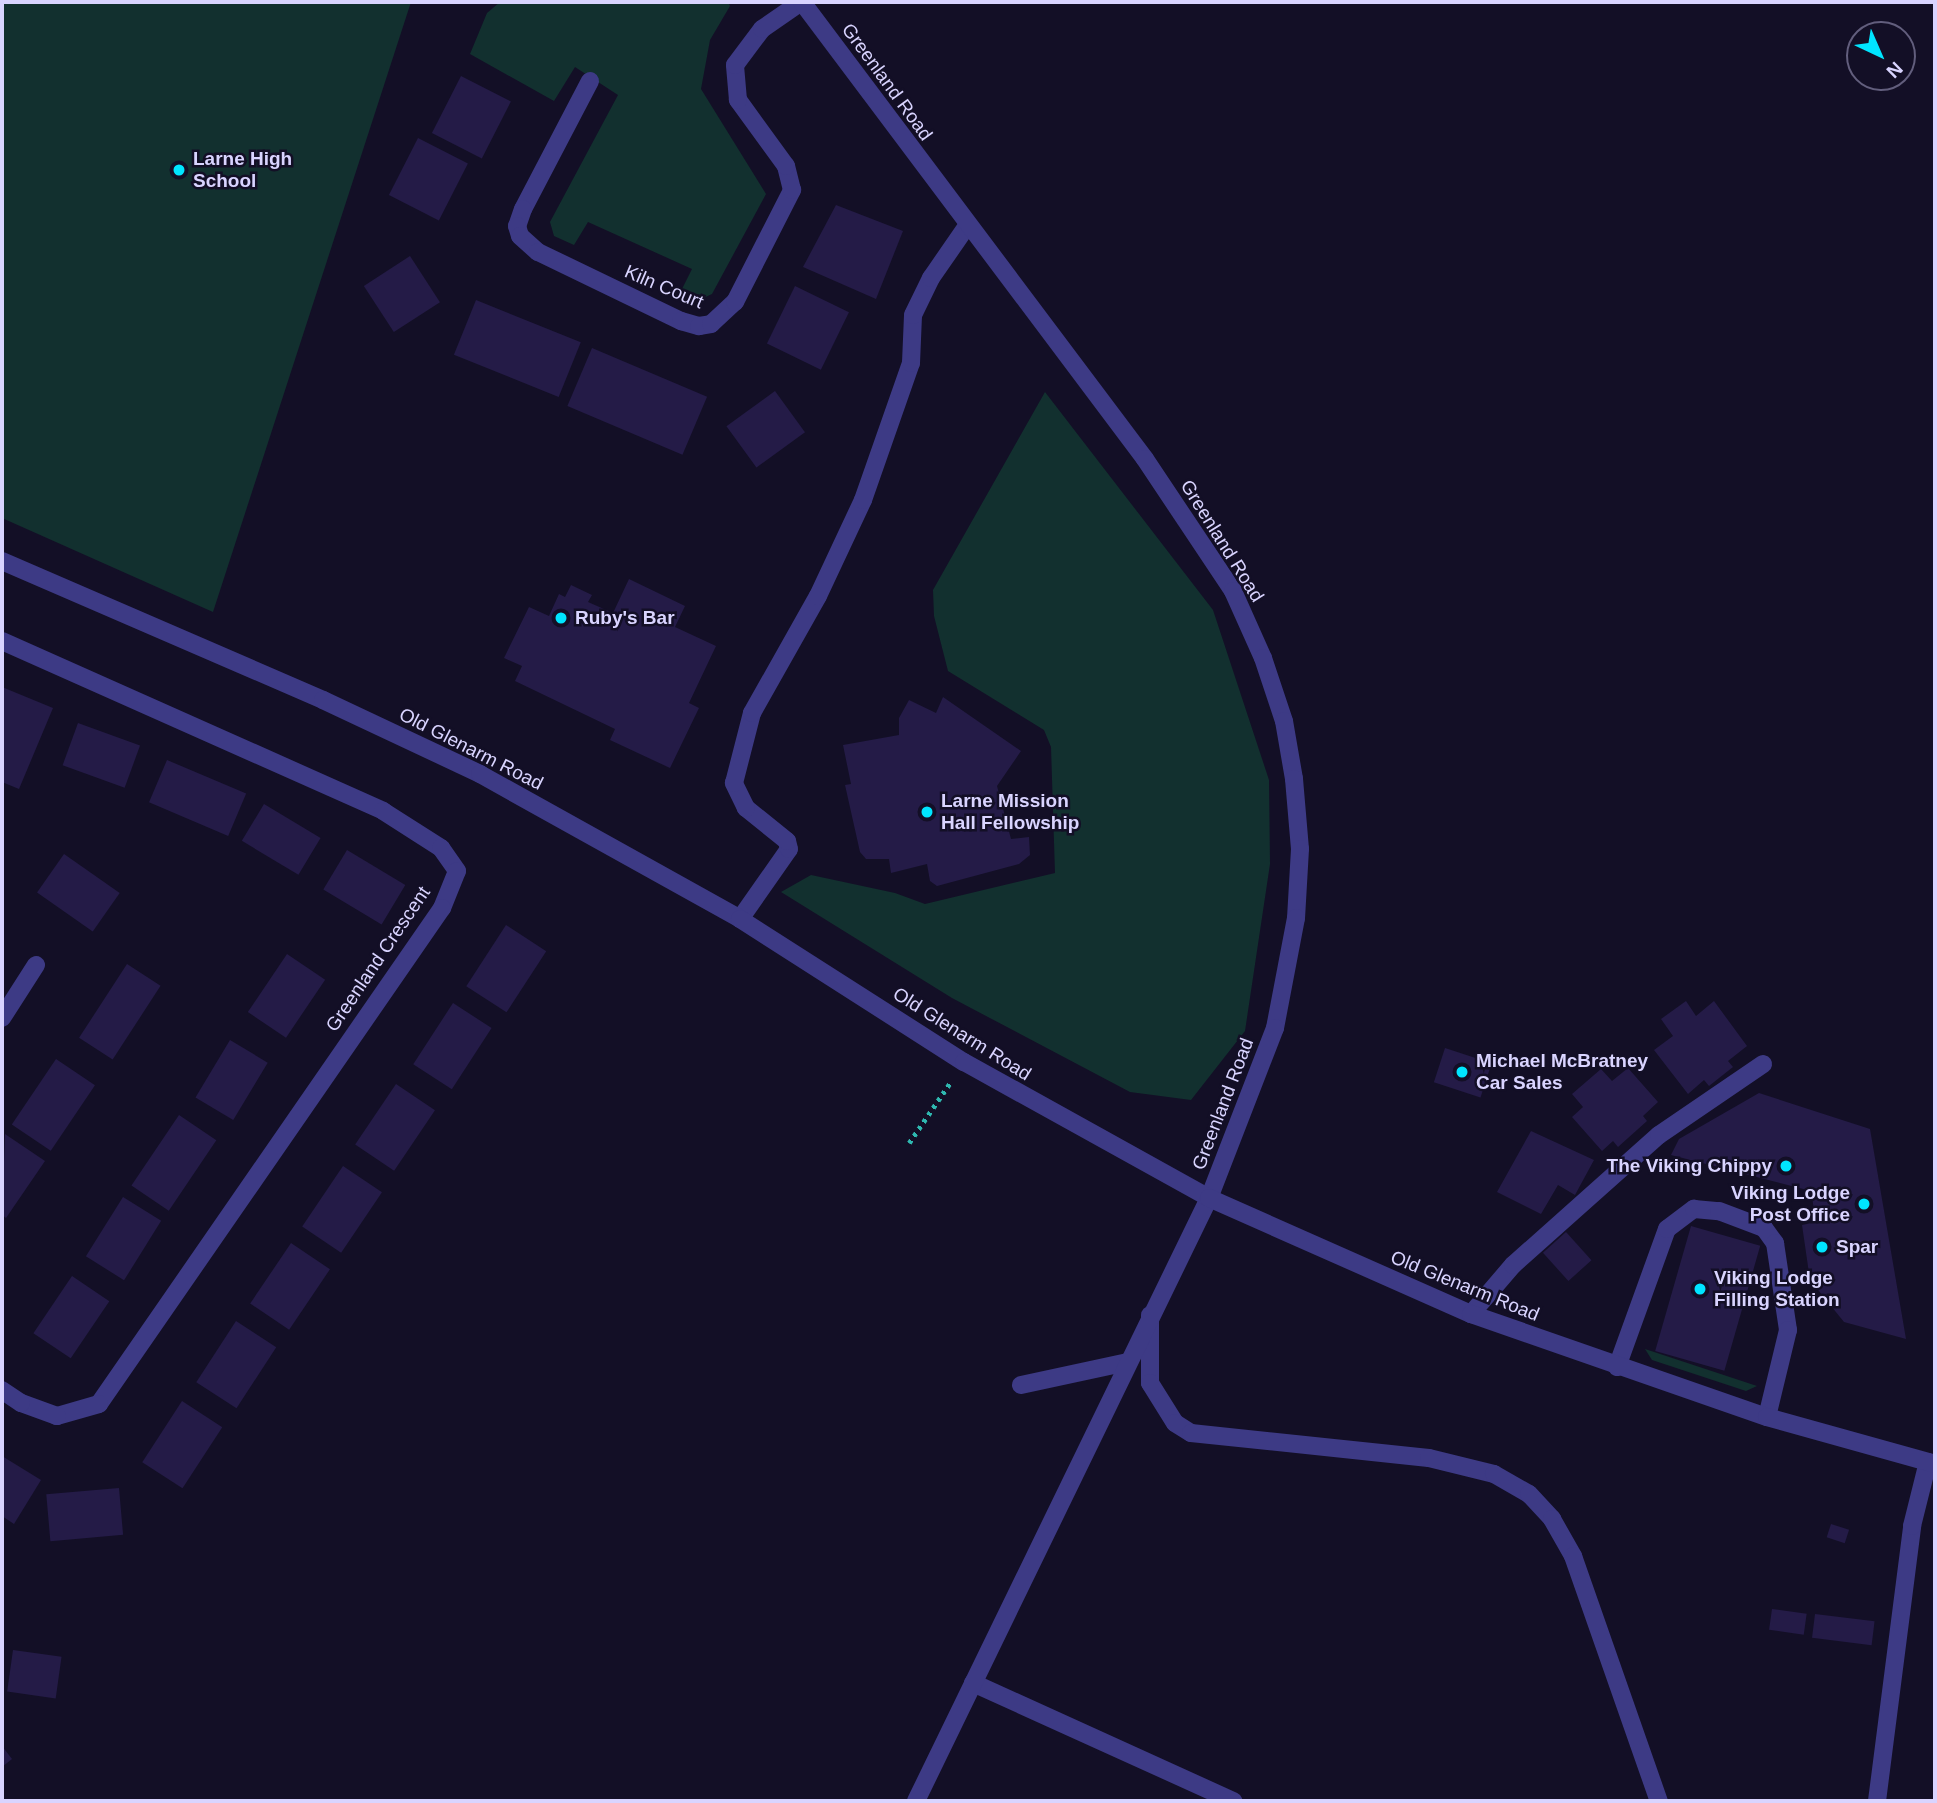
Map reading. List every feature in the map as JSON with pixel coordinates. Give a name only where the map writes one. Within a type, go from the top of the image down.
[{"type":"street","name":"Kiln Court","points":[[590,81],[523,209],[517,226],[520,236],[538,252],[681,321],[699,326],[711,324],[735,302],[792,190],[786,166],[738,100],[734,65],[756,35],[802,2]]},
{"type":"street","name":"Greenland Road","points":[[802,2],[1201,539],[1233,591],[1263,658],[1284,721],[1300,849],[1288,970],[1261,1072],[1209,1198],[916,1801]]},
{"type":"street","points":[[740,919],[789,849],[788,841],[746,807],[734,783],[752,713],[818,596],[863,500],[911,363],[913,315],[931,278],[967,226]]},
{"type":"street","name":"Old Glenarm Road","points":[[2,561],[323,700],[480,774],[740,919],[964,1062],[1209,1198],[1471,1314],[1767,1417],[1932,1463]]},
{"type":"street","name":"Greenland Crescent","points":[[2,641],[383,811],[440,848],[457,871],[442,908],[99,1404],[57,1416],[21,1403],[2,1390]]},
{"type":"street","points":[[2,1018],[36,964]]},
{"type":"street","points":[[1471,1314],[1513,1265],[1659,1135],[1763,1065]]},
{"type":"street","points":[[1617,1367],[1667,1229],[1694,1209],[1719,1212],[1764,1228],[1775,1243],[1788,1330],[1767,1417]]},
{"type":"street","points":[[1150,1315],[1150,1383],[1175,1423],[1191,1433],[1429,1458],[1494,1475],[1535,1500],[1552,1519],[1573,1556],[1659,1801]]},
{"type":"street","points":[[1021,1385],[1127,1362]]},
{"type":"street","points":[[1877,1801],[1912,1526],[1932,1463]]},
{"type":"street","points":[[973,1683],[1233,1801]]},
{"type":"path","points":[[909,1143],[964,1062]]},
{"type":"green space","name":"Larne High School","points":[[2,2],[411,2],[213,612],[2,518]]},
{"type":"green space","points":[[500,2],[728,2],[730,6],[710,40],[701,89],[766,194],[712,294],[699,300],[681,291],[692,269],[588,222],[574,245],[554,236],[550,222],[618,95],[575,67],[554,101],[470,54],[487,13]]},
{"type":"green space","points":[[1045,392],[1213,610],[1269,780],[1270,864],[1245,1031],[1191,1100],[1130,1092],[952,998],[781,892],[811,875],[895,893],[925,904],[1055,873],[1051,747],[1044,730],[948,671],[934,616],[933,590]]},
{"type":"green space","points":[[1645,1349],[1757,1386],[1746,1391],[1652,1360]]},
{"type":"building","points":[[461,76],[511,101],[482,158],[432,133]]},
{"type":"building","points":[[418,138],[468,163],[439,220],[389,195]]},
{"type":"building","points":[[836,205],[903,231],[876,299],[803,267]]},
{"type":"building","points":[[410,256],[440,302],[394,332],[364,286]]},
{"type":"building","points":[[795,286],[849,312],[821,370],[767,344]]},
{"type":"building","points":[[476,300],[581,342],[559,397],[454,355]]},
{"type":"building","points":[[592,348],[707,397],[682,455],[567,406]]},
{"type":"building","points":[[775,391],[805,432],[756,468],[726,426]]},
{"type":"building","points":[[629,579],[685,606],[675,627],[716,646],[689,703],[699,708],[670,768],[610,740],[615,729],[515,681],[522,666],[504,658],[529,607],[549,616],[559,594],[565,597],[571,585],[592,595],[588,602],[613,613]]},
{"type":"building","points":[[2,687],[53,708],[19,789],[2,782]]},
{"type":"building","name":"Larne Mission Hall Fellowship","points":[[943,697],[1021,751],[997,786],[1011,839],[1029,837],[1030,855],[1019,864],[937,886],[930,881],[927,864],[891,873],[889,859],[866,859],[860,852],[845,785],[851,784],[843,745],[899,735],[899,718],[909,700],[936,713]]},
{"type":"building","points":[[78,723],[140,746],[125,788],[63,765]]},
{"type":"building","points":[[167,760],[246,794],[228,836],[149,802]]},
{"type":"building","points":[[264,804],[321,838],[298,875],[242,841]]},
{"type":"building","points":[[347,850],[405,885],[382,924],[323,889]]},
{"type":"building","points":[[64,854],[120,893],[93,932],[37,893]]},
{"type":"building","points":[[506,925],[546,951],[506,1012],[466,986]]},
{"type":"building","points":[[287,954],[325,980],[286,1038],[248,1012]]},
{"type":"building","points":[[127,964],[161,986],[113,1060],[79,1038]]},
{"type":"building","points":[[1686,1001],[1696,1016],[1714,1001],[1747,1046],[1728,1061],[1733,1067],[1709,1086],[1704,1080],[1688,1094],[1654,1050],[1673,1036],[1661,1019]]},
{"type":"building","points":[[453,1003],[492,1028],[452,1089],[413,1064]]},
{"type":"building","points":[[230,1040],[268,1063],[233,1120],[195,1097]]},
{"type":"building","name":"Michael McBratney Car Sales","points":[[1445,1048],[1492,1063],[1480,1097],[1434,1082]]},
{"type":"building","points":[[56,1059],[95,1085],[51,1151],[12,1124]]},
{"type":"building","points":[[1628,1068],[1658,1102],[1643,1116],[1647,1121],[1618,1147],[1613,1141],[1602,1151],[1572,1117],[1583,1107],[1572,1094],[1601,1069],[1612,1081]]},
{"type":"building","points":[[396,1084],[435,1110],[394,1171],[355,1145]]},
{"type":"building","points":[[1759,1093],[1870,1129],[1906,1339],[1844,1322],[1810,1280],[1802,1225],[1816,1222],[1811,1191],[1671,1155],[1679,1139]]},
{"type":"building","points":[[179,1115],[216,1140],[169,1211],[131,1185]]},
{"type":"building","points":[[1531,1131],[1594,1160],[1575,1195],[1558,1185],[1541,1214],[1497,1192]]},
{"type":"building","points":[[5,1134],[45,1161],[6,1218],[2,1215]]},
{"type":"building","points":[[343,1166],[382,1192],[341,1253],[302,1227]]},
{"type":"building","points":[[123,1197],[161,1221],[124,1280],[86,1256]]},
{"type":"building","points":[[1691,1226],[1760,1246],[1724,1371],[1655,1351]]},
{"type":"building","points":[[1566,1232],[1591,1260],[1568,1281],[1543,1253]]},
{"type":"building","points":[[291,1243],[330,1269],[289,1330],[250,1304]]},
{"type":"building","points":[[72,1276],[109,1301],[71,1358],[33,1333]]},
{"type":"building","points":[[236,1321],[276,1347],[236,1408],[196,1382]]},
{"type":"building","points":[[182,1401],[222,1427],[182,1488],[142,1462]]},
{"type":"building","points":[[2,1456],[41,1480],[14,1524],[2,1516]]},
{"type":"building","points":[[119,1488],[123,1535],[50,1541],[46,1494]]},
{"type":"building","points":[[1831,1524],[1849,1530],[1845,1543],[1827,1537]]},
{"type":"building","points":[[1772,1609],[1807,1614],[1804,1635],[1769,1630]]},
{"type":"building","points":[[1815,1614],[1875,1621],[1872,1645],[1812,1638]]},
{"type":"building","points":[[13,1650],[62,1657],[56,1698],[7,1692]]},
{"type":"building","points":[[2,1746],[12,1759],[2,1767]]},
{"type":"place","name":"Larne High School","points":[[179,170]]},
{"type":"place","name":"Ruby's Bar","points":[[561,618]]},
{"type":"place","name":"Larne Mission Hall Fellowship","points":[[927,812]]},
{"type":"place","name":"Michael McBratney Car Sales","points":[[1462,1072]]},
{"type":"place","name":"The Viking Chippy","points":[[1786,1166]]},
{"type":"place","name":"Viking Lodge Post Office","points":[[1864,1204]]},
{"type":"place","name":"Spar","points":[[1822,1247]]},
{"type":"place","name":"Viking Lodge Filling Station","points":[[1700,1289]]}]
